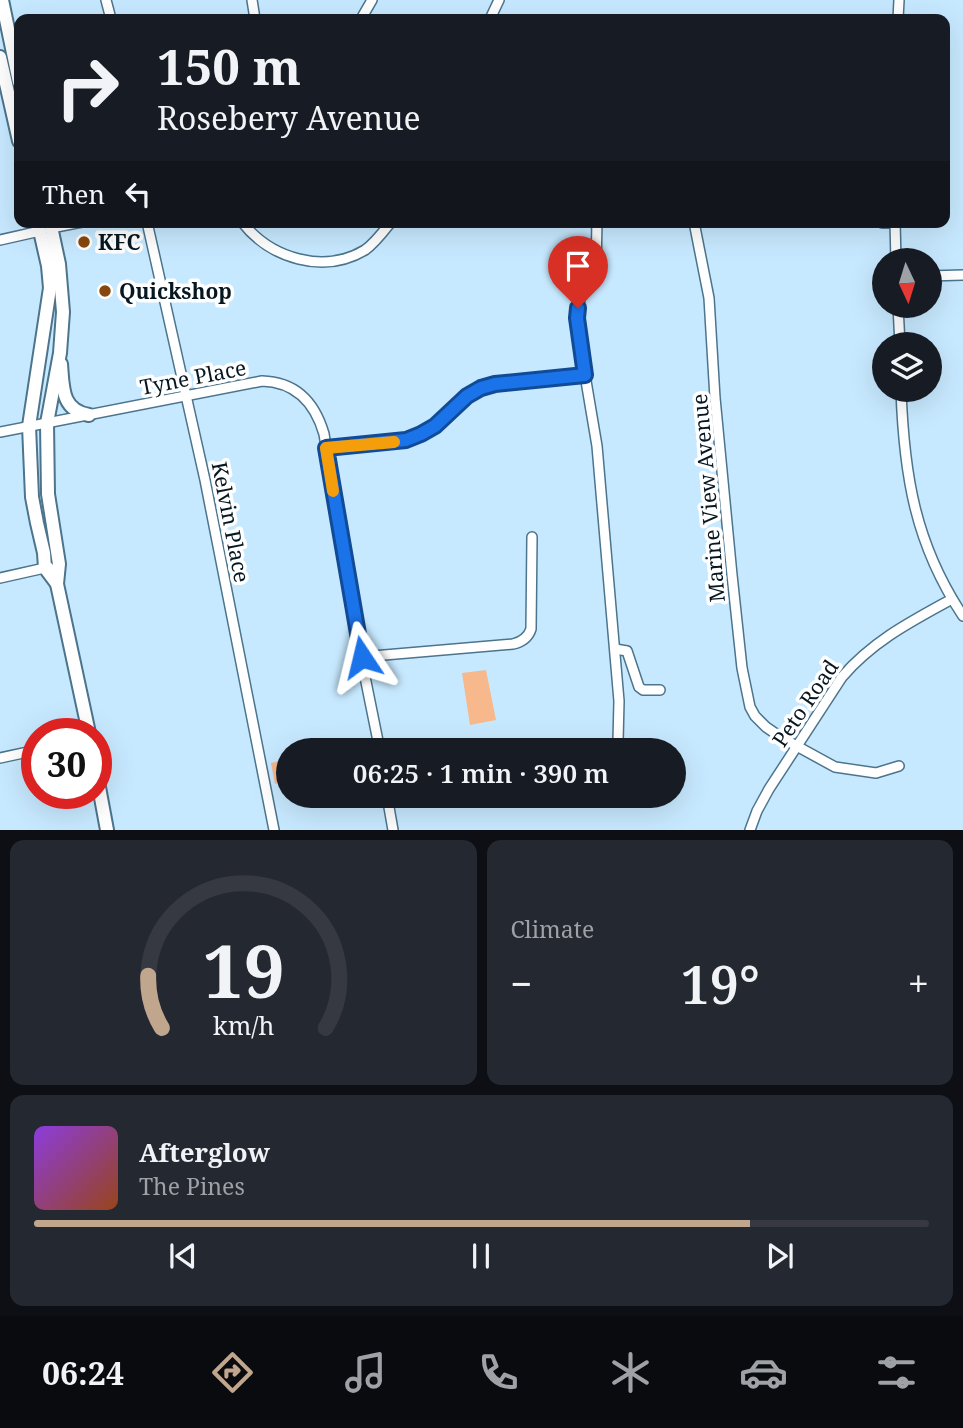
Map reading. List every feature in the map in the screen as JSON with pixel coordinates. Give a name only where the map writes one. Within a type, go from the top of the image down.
[{"type":"main road","points":[[2,0],[14,58]]},
{"type":"main road","points":[[0,57],[14,119]]},
{"type":"main road","points":[[45,228],[50,288],[29,426],[32,497],[45,568],[57,584]]},
{"type":"main road","points":[[46,228],[59,264],[63,313],[60,353],[47,423],[48,494],[60,564],[57,584],[86,718]]},
{"type":"main road","points":[[60,353],[67,401],[75,410],[89,415]]},
{"type":"main road","points":[[32,497],[48,494]]},
{"type":"main road","points":[[41,538],[54,536]]},
{"type":"main road","points":[[103,809],[107,830]]},
{"type":"street","points":[[0,240],[39,228]]},
{"type":"street","name":"Kelvin Place","points":[[148,228],[208,493],[275,830]]},
{"type":"street","points":[[247,228],[258,240],[276,251],[294,258],[319,262],[347,258],[365,250],[386,228]]},
{"type":"street","points":[[597,228],[596,267],[580,299],[577,318],[597,446],[619,701],[618,738]]},
{"type":"street","name":"Marine View Avenue","points":[[695,228],[709,298],[716,410],[732,575],[750,707],[755,716],[775,734],[835,767],[876,773],[899,766]]},
{"type":"street","points":[[895,228],[896,248]]},
{"type":"street","points":[[942,276],[963,275]]},
{"type":"street","points":[[326,448],[406,440],[435,426],[467,396],[495,384],[585,375]]},
{"type":"street","name":"Tyne Place","points":[[0,432],[262,381],[274,381],[295,390],[314,408],[320,421],[378,738]]},
{"type":"street","points":[[902,402],[904,441],[918,524],[931,558],[963,616]]},
{"type":"street","points":[[362,657],[513,644],[529,636],[532,537]]},
{"type":"street","points":[[0,578],[60,564]]},
{"type":"street","name":"Peto Road","points":[[750,830],[769,789],[842,677],[855,662],[895,630],[952,600]]},
{"type":"street","points":[[615,649],[628,651],[639,687],[643,690],[660,690]]},
{"type":"street","points":[[0,758],[21,753]]},
{"type":"street","points":[[389,808],[393,830]]},
{"type":"shaded area","points":[[486,670],[496,720],[470,725],[462,673]]},
{"type":"shaded area","points":[[276,762],[275,784],[271,763]]},
{"type":"slow traffic","points":[[333,491],[326,448],[394,442]]},
{"type":"place","name":"KFC","points":[[84,242]]},
{"type":"place","name":"Quickshop","points":[[105,291]]},
{"type":"route","points":[[362,657],[326,448],[406,440],[435,426],[467,396],[495,384],[585,375],[578,308]]}]
